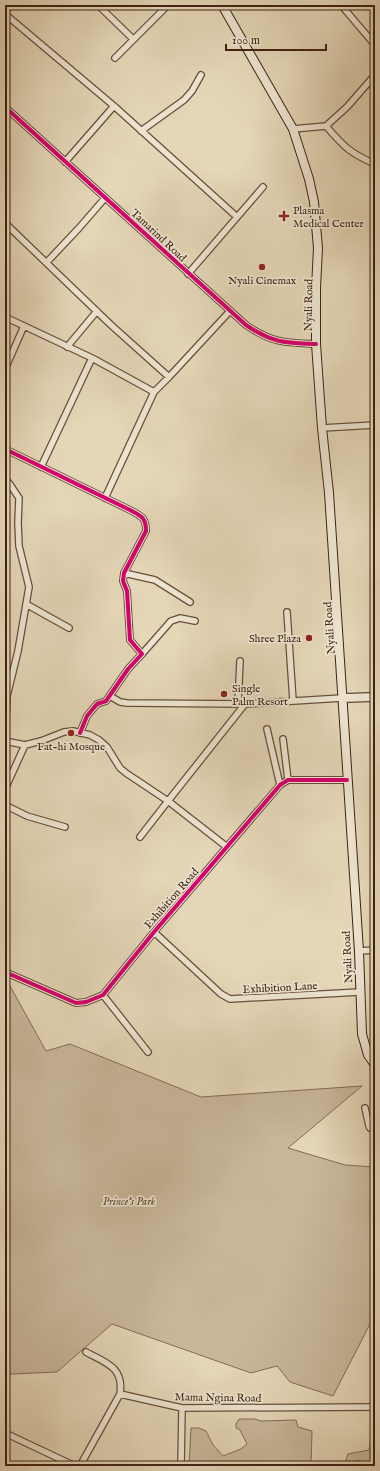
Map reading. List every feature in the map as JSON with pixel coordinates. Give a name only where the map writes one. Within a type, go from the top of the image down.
[{"type":"main road","points":[[5,9],[10,5]]},
{"type":"main road","name":"Nyali Road","points":[[222,5],[293,129],[309,179],[314,202],[318,248],[316,344],[322,428],[329,493],[359,951],[362,1034],[368,1055],[375,1065]]},
{"type":"main road","points":[[342,698],[375,697]]},
{"type":"street","points":[[98,5],[133,39]]},
{"type":"street","points":[[115,58],[168,5]]},
{"type":"street","points":[[341,5],[375,45]]},
{"type":"street","points":[[5,14],[114,106],[237,217]]},
{"type":"street","points":[[141,131],[184,100],[192,91],[201,75]]},
{"type":"street","points":[[293,129],[326,126],[347,107],[375,75]]},
{"type":"street","points":[[65,162],[114,106]]},
{"type":"street","name":"Tamarind Road","points":[[5,107],[246,326],[260,335],[270,339],[296,344],[316,344]]},
{"type":"street","points":[[326,126],[342,146],[360,158],[375,164]]},
{"type":"street","points":[[188,274],[263,187]]},
{"type":"street","points":[[47,262],[105,198]]},
{"type":"street","points":[[5,223],[169,377]]},
{"type":"street","points":[[67,347],[97,311]]},
{"type":"street","points":[[105,498],[154,392],[230,311]]},
{"type":"street","points":[[5,317],[92,358],[154,392]]},
{"type":"street","points":[[5,369],[24,326]]},
{"type":"street","points":[[41,467],[92,358]]},
{"type":"street","points":[[322,428],[375,425]]},
{"type":"street","points":[[6,452],[41,467],[142,517],[146,523],[146,531],[124,573],[123,581],[127,591],[130,640],[142,654]]},
{"type":"street","points":[[5,480],[10,483],[19,498],[19,546],[29,587],[18,651],[7,696],[5,740],[25,745],[41,741],[64,732],[90,735],[107,747],[120,768],[126,774],[168,801],[227,847]]},
{"type":"street","points":[[124,573],[155,580],[190,602]]},
{"type":"street","points":[[26,604],[69,628]]},
{"type":"street","points":[[287,612],[293,701]]},
{"type":"street","points":[[80,733],[87,716],[98,704],[106,701],[128,669],[171,621],[180,618],[194,621]]},
{"type":"street","points":[[238,704],[240,661]]},
{"type":"street","points":[[110,696],[120,702],[127,703],[238,704],[342,698]]},
{"type":"street","points":[[140,837],[245,704]]},
{"type":"street","points":[[267,729],[280,785]]},
{"type":"street","points":[[283,739],[288,780],[347,780]]},
{"type":"street","points":[[5,789],[25,745]]},
{"type":"street","name":"Exhibition Road","points":[[5,972],[76,1003],[86,1002],[103,995],[154,932],[280,785],[288,780]]},
{"type":"street","points":[[5,805],[27,816],[65,827]]},
{"type":"street","name":"Exhibition Lane","points":[[154,932],[221,994],[230,999],[360,992]]},
{"type":"street","points":[[359,951],[375,950]]},
{"type":"street","points":[[103,995],[148,1052]]},
{"type":"street","points":[[365,1108],[369,1126],[370,1128],[375,1129]]},
{"type":"street","points":[[80,1466],[120,1394],[122,1384],[117,1372],[106,1363],[86,1352]]},
{"type":"street","name":"Mama Ngina Road","points":[[120,1394],[182,1408],[375,1407]]},
{"type":"street","points":[[181,1466],[182,1408]]},
{"type":"street","points":[[5,1433],[75,1466]]},
{"type":"green space","name":"Prince's Park","points":[[10,986],[46,1051],[70,1044],[201,1097],[362,1086],[288,1148],[345,1165],[375,1167],[375,1287],[371,1322],[333,1396],[290,1382],[277,1366],[251,1373],[112,1324],[57,1372],[5,1373],[5,990]]},
{"type":"green space","points":[[239,1419],[255,1419],[261,1421],[296,1420],[298,1427],[312,1431],[311,1466],[189,1466],[191,1428],[199,1428],[206,1431],[213,1445],[223,1456],[241,1449],[247,1444],[240,1430],[236,1428],[236,1424]]},
{"type":"green space","points":[[375,1429],[375,1466],[371,1466],[357,1460],[353,1466],[344,1466],[348,1454],[369,1450],[373,1430]]},
{"type":"cycle path","points":[[5,107],[246,325],[272,339],[296,343],[316,344]]},
{"type":"cycle path","points":[[5,449],[130,510],[140,516],[145,523],[146,531],[124,573],[123,581],[127,591],[130,640],[142,654],[128,669],[106,701],[97,704],[87,716],[80,733]]},
{"type":"cycle path","points":[[5,972],[76,1003],[86,1002],[103,995],[154,932],[280,785],[288,780],[347,780]]},
{"type":"place","name":"Plasma Medical Center","points":[[284,216]]},
{"type":"place","name":"Nyali Cinemax","points":[[262,267]]},
{"type":"place","name":"Shree Plaza","points":[[309,638]]},
{"type":"place","name":"Single Palm Resort","points":[[224,694]]},
{"type":"place","name":"Fat-hi Mosque","points":[[71,733]]}]
